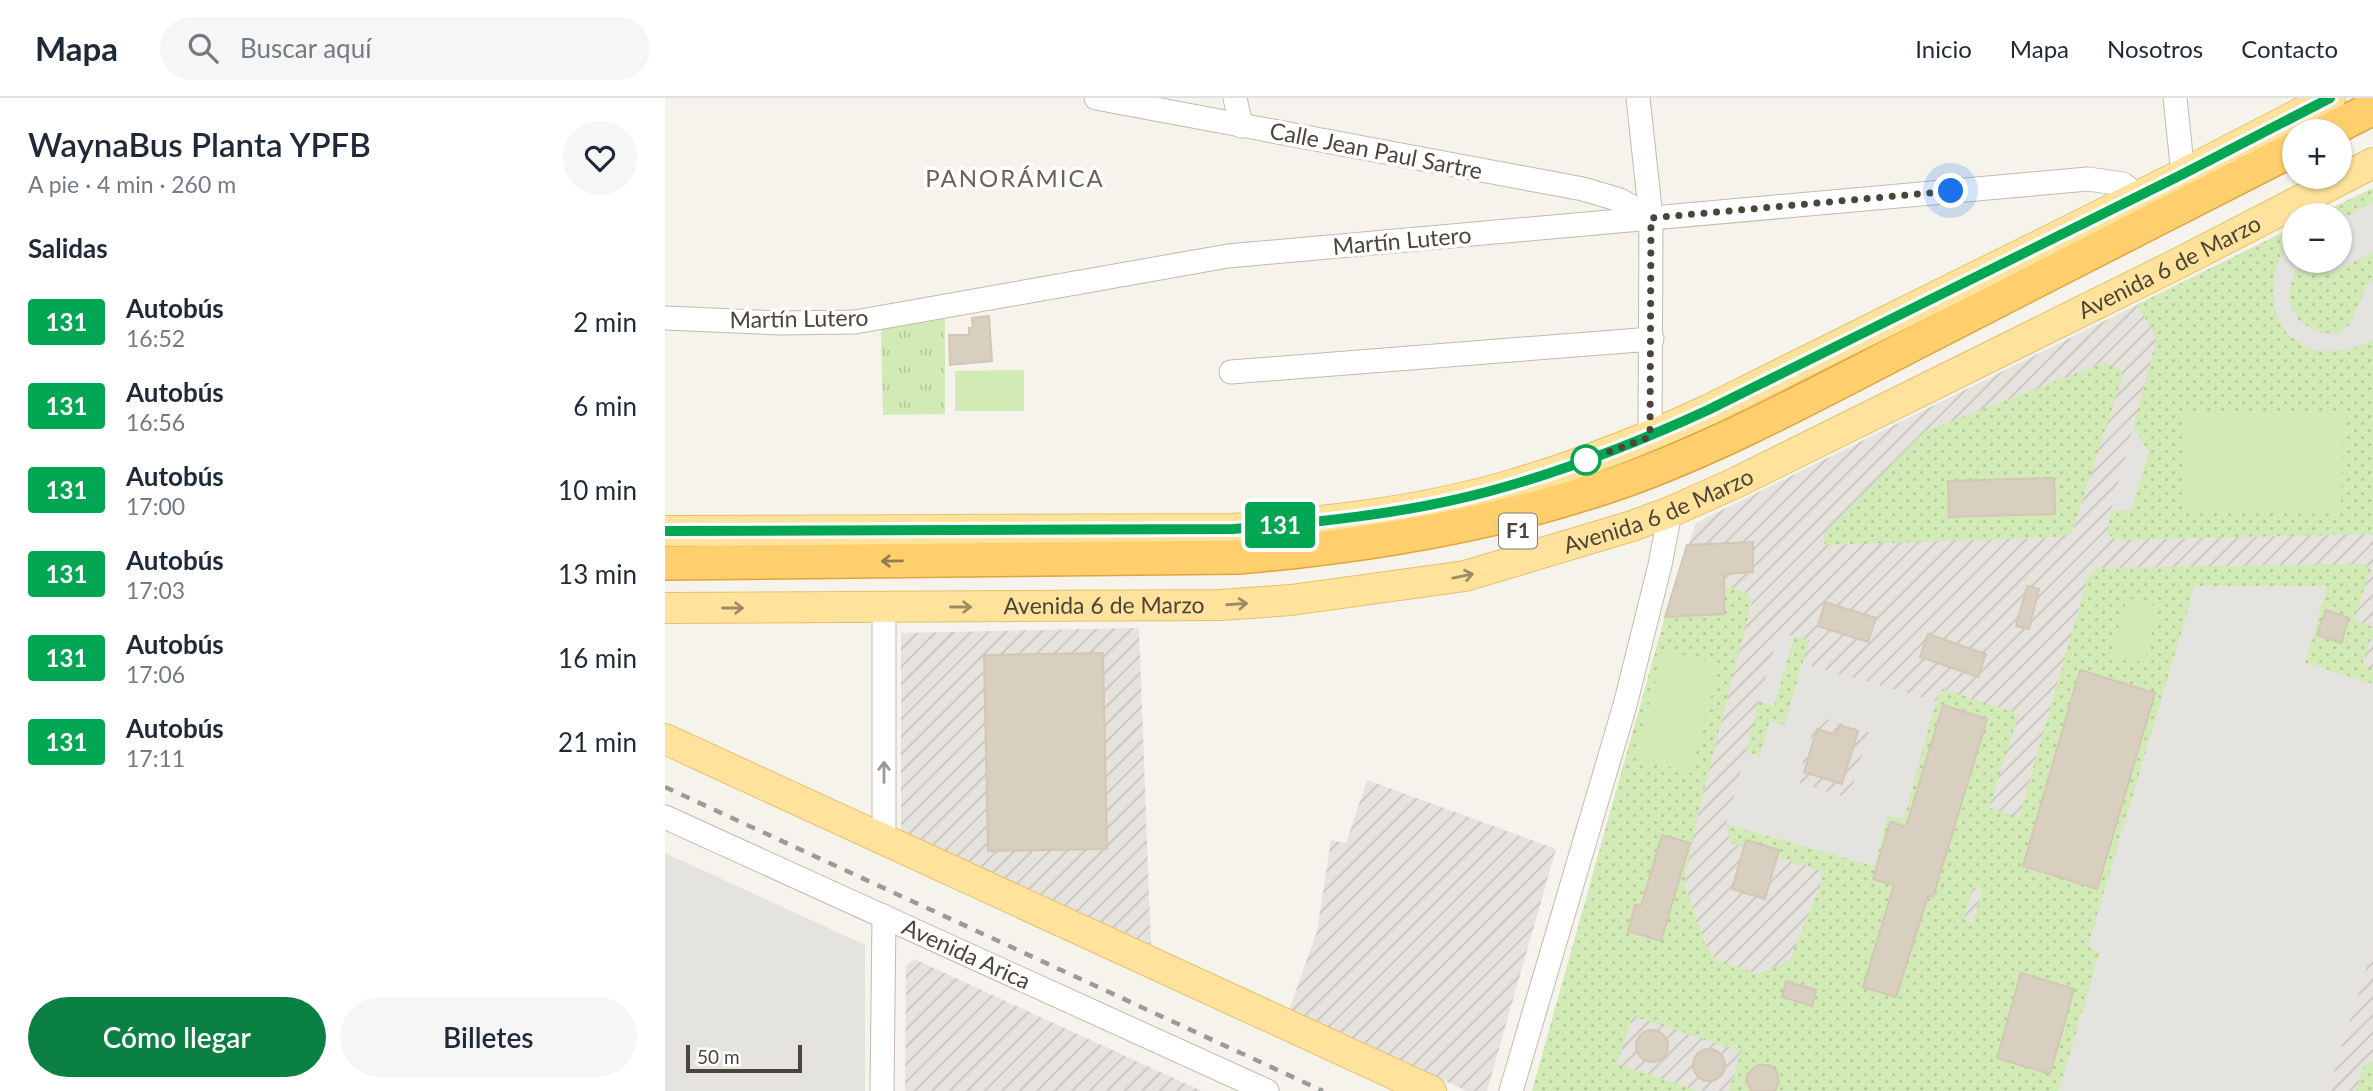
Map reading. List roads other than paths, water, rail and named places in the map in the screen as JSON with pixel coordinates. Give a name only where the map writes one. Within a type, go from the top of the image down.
[{"type":"highway","points":[[2351,119],[2373,108]]},
{"type":"highway","points":[[2352,142],[2373,131]]},
{"type":"highway","name":"Avenida 6 de Marzo","points":[[665,563],[1238,556],[1323,550],[1443,531],[1606,486],[1661,466],[1781,411],[2282,155]]},
{"type":"highway","name":"Avenida 6 de Marzo","points":[[665,586],[1123,580],[1320,569],[1441,551],[1543,525],[1641,490],[1789,427],[2282,177]]},
{"type":"main road","points":[[665,531],[1233,529],[1316,522],[1428,504],[1507,486],[1650,437],[1772,379],[2330,98]]},
{"type":"main road","name":"Avenida 6 de Marzo","points":[[665,608],[1220,605],[1361,592],[1465,576],[1581,543],[1670,512],[1811,446],[2373,163]]},
{"type":"main road","points":[[665,739],[1431,1091]]},
{"type":"street","name":"Calle Jean Paul Sartre","points":[[1096,98],[1583,189],[1621,200],[1651,218]]},
{"type":"street","points":[[1235,98],[1241,126]]},
{"type":"street","points":[[1639,98],[1651,218],[1650,437]]},
{"type":"street","points":[[2175,98],[2183,174]]},
{"type":"street","name":"Martín Lutero","points":[[665,318],[779,323],[855,322],[1228,256],[2088,179],[2123,184],[2138,196]]},
{"type":"street","points":[[1231,372],[1652,339]]},
{"type":"street","points":[[1511,1091],[1625,705],[1660,565],[1670,512]]},
{"type":"street","points":[[884,607],[884,840]]},
{"type":"street","name":"Avenida Arica","points":[[665,817],[1267,1091]]},
{"type":"street","points":[[882,1091],[884,916]]},
{"type":"railway","points":[[665,787],[1323,1091]]},
{"type":"district","name":"PANORÁMICA","points":[[1015,179]]}]
